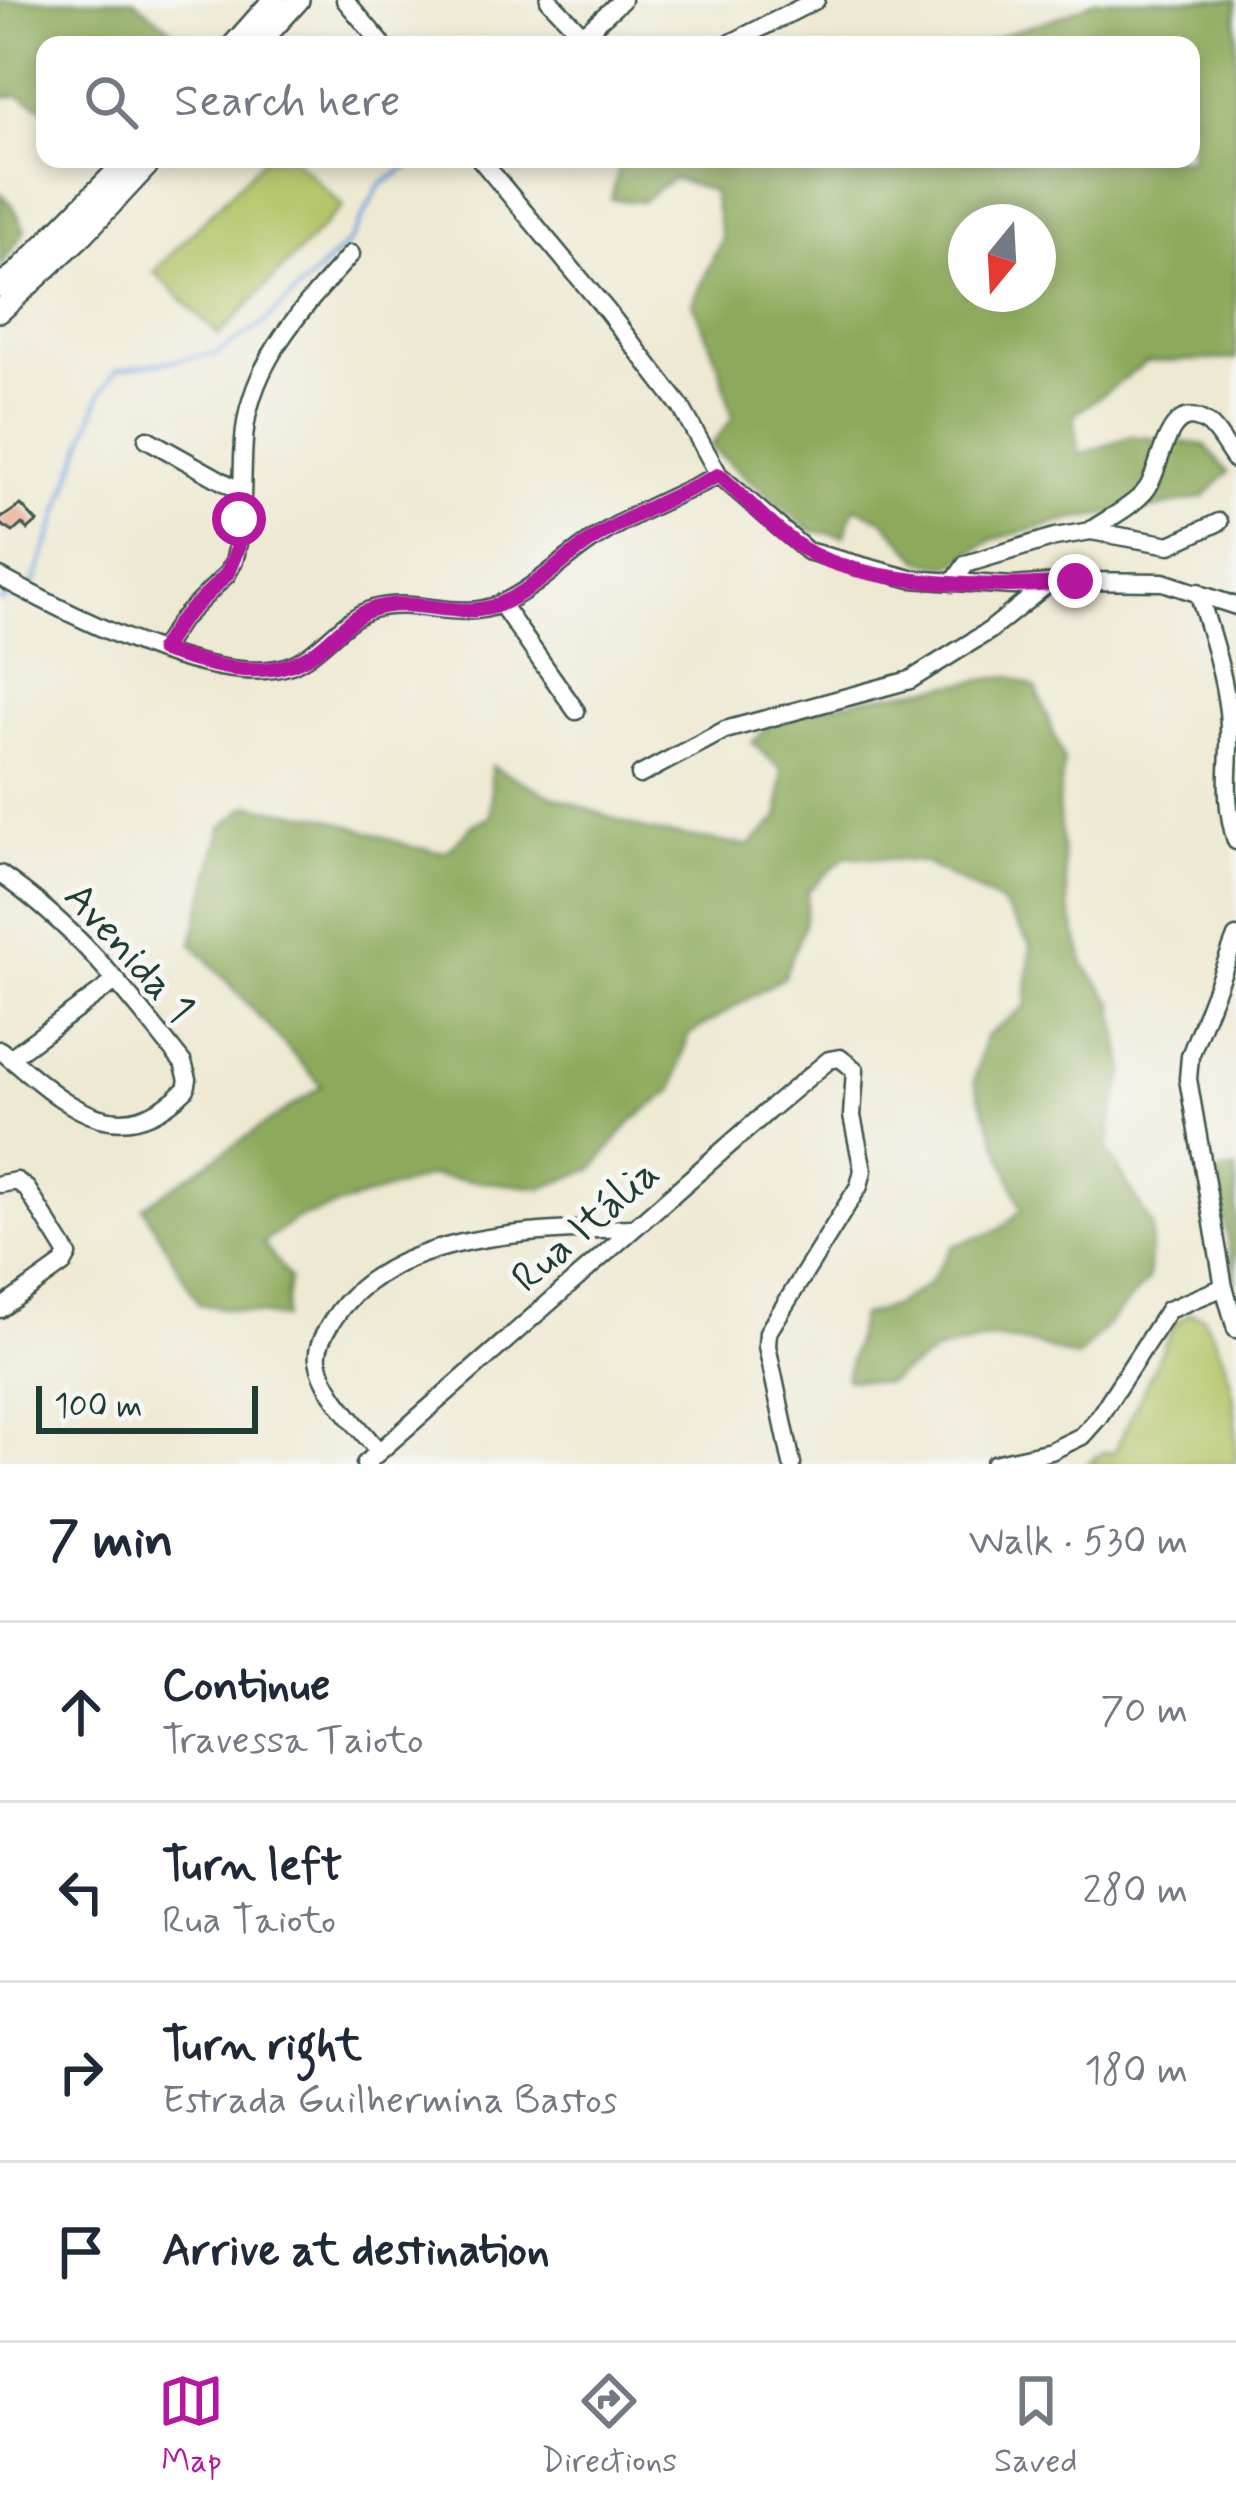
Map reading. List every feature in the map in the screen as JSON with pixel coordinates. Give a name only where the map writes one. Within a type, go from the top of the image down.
[{"type":"main road","points":[[242,36],[274,0]]},
{"type":"main road","points":[[265,36],[298,0]]},
{"type":"main road","points":[[0,286],[120,168]]},
{"type":"main road","points":[[0,311],[83,234],[145,168]]},
{"type":"street","points":[[345,0],[375,36]]},
{"type":"street","points":[[549,0],[577,36]]},
{"type":"street","points":[[588,36],[622,0]]},
{"type":"street","points":[[745,36],[815,0]]},
{"type":"street","points":[[488,168],[681,407],[719,475],[807,551],[911,579],[1046,585],[1163,582],[1236,606]]},
{"type":"street","points":[[161,650],[234,561],[245,432],[254,390],[280,338],[351,254]]},
{"type":"street","points":[[953,583],[966,564],[1090,530],[1146,492],[1176,423],[1191,418],[1209,423],[1236,461]]},
{"type":"street","points":[[147,439],[241,491]]},
{"type":"street","points":[[5,580],[101,628],[161,650],[214,666],[266,670],[291,665],[314,653],[369,610],[393,606],[474,611],[501,604],[599,535],[719,475]]},
{"type":"street","points":[[1090,530],[1170,545],[1219,522]]},
{"type":"street","points":[[640,775],[725,730],[910,680],[989,631],[1046,585]]},
{"type":"street","points":[[1198,592],[1215,646],[1228,715],[1225,784],[1236,841]]},
{"type":"street","points":[[501,604],[577,711]]},
{"type":"street","name":"Avenida 1","points":[[0,874],[48,907],[117,980],[183,1063],[188,1079],[179,1096],[127,1122],[111,1123],[80,1111],[5,1054]]},
{"type":"street","points":[[1236,938],[1190,1056],[1187,1079],[1236,1329]]},
{"type":"street","points":[[5,1054],[117,980]]},
{"type":"street","name":"Rua Itália","points":[[372,1458],[632,1228],[830,1060],[840,1058],[855,1070],[852,1116],[863,1170],[859,1186],[768,1332],[766,1346],[791,1464]]},
{"type":"street","points":[[0,1184],[17,1180],[27,1189],[68,1256],[0,1309]]},
{"type":"street","points":[[372,1458],[327,1384],[318,1360],[321,1340],[363,1285],[391,1265],[422,1252],[532,1233],[632,1228]]},
{"type":"street","points":[[994,1464],[1051,1451],[1082,1436],[1168,1310],[1224,1286]]},
{"type":"green space","points":[[0,0],[134,0],[180,36],[36,36],[36,104],[19,95],[0,98]]},
{"type":"green space","points":[[1095,0],[1236,0],[1236,359],[1147,362],[1074,415],[1079,455],[1132,436],[1205,445],[1228,473],[1204,497],[1079,518],[994,539],[949,566],[921,561],[883,520],[855,507],[844,536],[810,530],[710,447],[733,418],[720,368],[693,303],[722,238],[712,191],[673,178],[641,202],[611,199],[619,168],[1200,168],[1200,36],[1002,36]]},
{"type":"green space","points":[[255,168],[303,168],[343,206],[219,335],[154,272]]},
{"type":"green space","points":[[0,193],[25,230],[0,268]]},
{"type":"green space","points":[[1009,676],[1036,688],[1064,761],[1058,806],[1068,904],[1085,966],[1113,1002],[1125,1073],[1108,1151],[1152,1225],[1148,1280],[1077,1358],[1038,1345],[992,1338],[938,1351],[886,1383],[846,1379],[861,1316],[892,1307],[928,1284],[953,1246],[999,1230],[1022,1209],[974,1082],[985,1037],[1026,1006],[1031,946],[1002,904],[923,862],[846,856],[808,891],[804,926],[784,977],[688,1035],[673,1090],[632,1121],[593,1169],[543,1188],[430,1176],[296,1219],[263,1243],[289,1278],[284,1318],[199,1304],[143,1207],[322,1086],[192,943],[222,827],[248,805],[328,818],[412,847],[446,852],[474,824],[491,817],[491,766],[549,795],[649,831],[749,846],[779,817],[782,770],[752,743],[777,718],[860,699]]},
{"type":"green space","points":[[1236,1169],[1236,1284],[1216,1173]]},
{"type":"green space","points":[[1190,1313],[1203,1317],[1228,1372],[1236,1464],[1087,1464],[1104,1452],[1114,1453],[1174,1325]]},
{"type":"building","points":[[21,505],[37,522],[28,530],[22,524],[13,532],[0,524],[0,519]]},
{"type":"waterway","points":[[29,587],[34,584],[101,392],[117,370],[216,354],[263,324],[351,240],[379,186],[406,168]]},
{"type":"waterway","points":[[0,601],[19,591]]},
{"type":"route","points":[[239,519],[238,547],[227,574],[181,620],[161,650],[214,666],[266,670],[291,665],[314,653],[369,610],[393,606],[474,611],[501,604],[599,535],[719,475],[807,551],[854,567],[911,579],[1013,586],[1075,581]]}]
